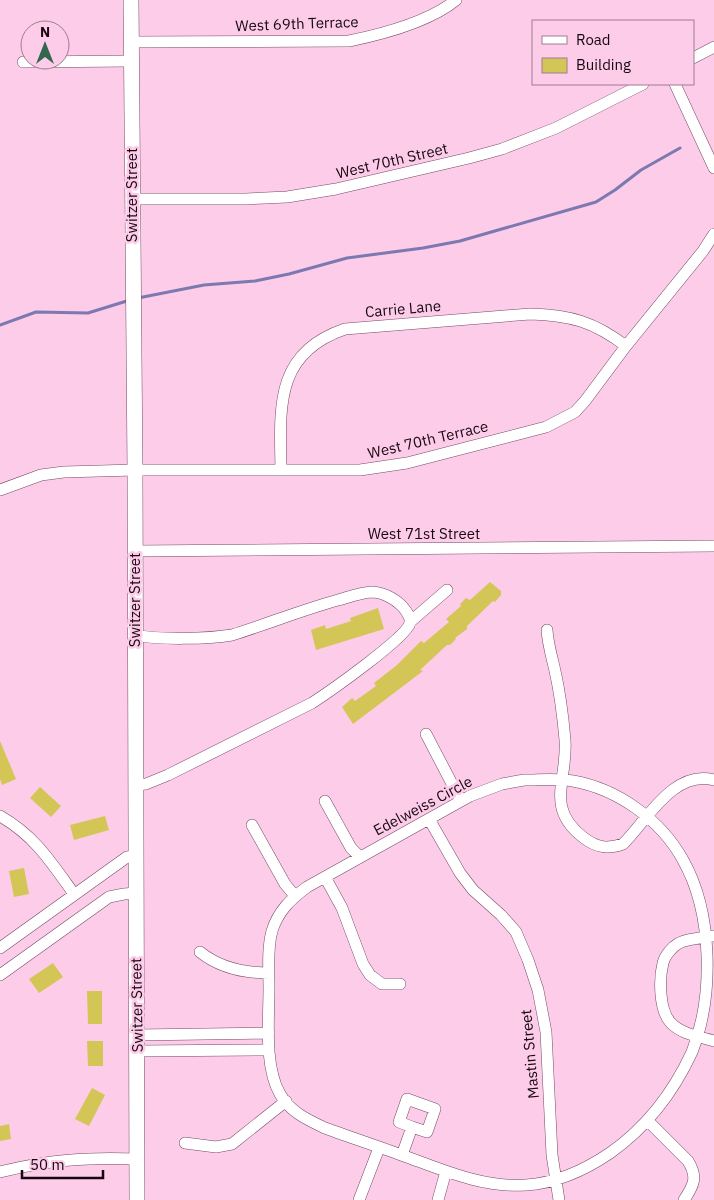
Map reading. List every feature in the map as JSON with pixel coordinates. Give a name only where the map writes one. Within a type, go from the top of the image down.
[{"type":"street","name":"Switzer Street","points":[[131,0],[135,470],[137,1200]]},
{"type":"street","name":"West 69th Terrace","points":[[131,42],[349,41],[380,35],[397,29],[438,12],[456,0]]},
{"type":"street","points":[[694,57],[714,46]]},
{"type":"street","points":[[70,62],[131,61]]},
{"type":"street","name":"West 70th Street","points":[[132,199],[287,197],[336,189],[502,149],[556,128],[641,85]]},
{"type":"street","points":[[675,85],[714,168]]},
{"type":"street","name":"West 70th Terrace","points":[[0,490],[41,476],[64,472],[135,470],[360,470],[381,468],[546,427],[575,412],[703,251],[714,234]]},
{"type":"street","name":"Carrie Lane","points":[[281,470],[281,404],[289,377],[299,359],[307,350],[336,332],[345,329],[530,314],[556,315],[591,324],[626,346]]},
{"type":"street","name":"West 71st Street","points":[[134,551],[714,546]]},
{"type":"street","points":[[135,785],[146,784],[168,775],[312,703],[333,690],[385,649],[406,629],[410,622],[447,590]]},
{"type":"street","points":[[135,635],[145,637],[220,637],[232,635],[322,604],[373,592],[386,595],[399,603],[409,614],[410,622]]},
{"type":"street","points":[[546,630],[555,671],[565,741],[560,793],[561,809],[566,819],[585,839],[598,847],[613,848],[623,844],[672,789],[687,781],[707,778],[714,780]]},
{"type":"street","points":[[426,734],[461,801]]},
{"type":"street","name":"Edelweiss Circle","points":[[524,780],[574,781],[605,790],[625,801],[647,817],[663,831],[676,849],[687,866],[696,889],[710,937],[705,1005],[692,1051],[676,1083],[648,1121],[622,1144],[594,1163],[556,1179],[525,1185],[494,1184],[446,1172],[308,1120],[293,1110],[280,1095],[273,1078],[269,1050],[270,942],[272,932],[284,906],[307,887],[461,801],[509,782],[524,780]]},
{"type":"street","points":[[324,801],[351,848],[360,857]]},
{"type":"street","points":[[0,816],[35,842],[74,894]]},
{"type":"street","name":"Mastin Street","points":[[429,819],[460,873],[473,890],[502,915],[513,928],[528,960],[538,990],[546,1032],[552,1155],[559,1200]]},
{"type":"street","points":[[252,825],[285,884],[295,896]]},
{"type":"street","points":[[0,948],[127,857],[135,856]]},
{"type":"street","points":[[325,877],[342,908],[363,964],[370,975],[382,984],[400,984]]},
{"type":"street","points":[[0,974],[109,897],[136,893]]},
{"type":"street","points":[[710,937],[680,942],[669,951],[662,963],[662,1009],[671,1024],[683,1031],[714,1041]]},
{"type":"street","points":[[200,952],[239,971],[269,973]]},
{"type":"street","points":[[137,1034],[269,1033]]},
{"type":"street","points":[[137,1051],[269,1050]]},
{"type":"street","points":[[185,1143],[216,1147],[232,1144],[286,1101]]},
{"type":"street","points":[[648,1121],[693,1168],[693,1184],[684,1200]]},
{"type":"street","points":[[402,1156],[412,1127]]},
{"type":"street","points":[[359,1200],[379,1148]]},
{"type":"street","points":[[0,1172],[33,1164],[68,1159],[137,1158]]},
{"type":"street","points":[[438,1200],[446,1172]]},
{"type":"building","points":[[490,582],[501,591],[501,595],[495,602],[493,601],[467,626],[467,629],[420,670],[423,671],[353,724],[342,707],[352,698],[355,701],[376,686],[374,683],[397,665],[421,641],[424,643],[449,622],[446,619],[461,606],[460,604],[466,598],[470,600]]},
{"type":"building","points":[[378,608],[384,629],[316,650],[311,630],[325,625],[326,629],[351,621],[350,618]]},
{"type":"building","points":[[0,741],[16,779],[2,785],[0,779]]},
{"type":"building","points":[[40,787],[61,806],[51,817],[30,798]]},
{"type":"building","points":[[105,816],[109,830],[74,840],[70,825]]},
{"type":"building","points":[[24,868],[29,894],[14,897],[9,871]]},
{"type":"building","points":[[53,963],[63,977],[39,993],[29,979]]},
{"type":"building","points":[[87,991],[102,991],[102,1024],[88,1024]]},
{"type":"building","points":[[87,1041],[103,1041],[103,1066],[88,1066]]},
{"type":"building","points":[[92,1088],[105,1095],[89,1126],[75,1119]]},
{"type":"building","points":[[9,1124],[11,1139],[0,1141],[0,1126]]},
{"type":"waterway","points":[[138,298],[204,285],[255,281],[347,258],[460,241],[596,202],[641,170],[680,148]]},
{"type":"waterway","points":[[0,325],[36,312],[88,313],[130,300]]}]
